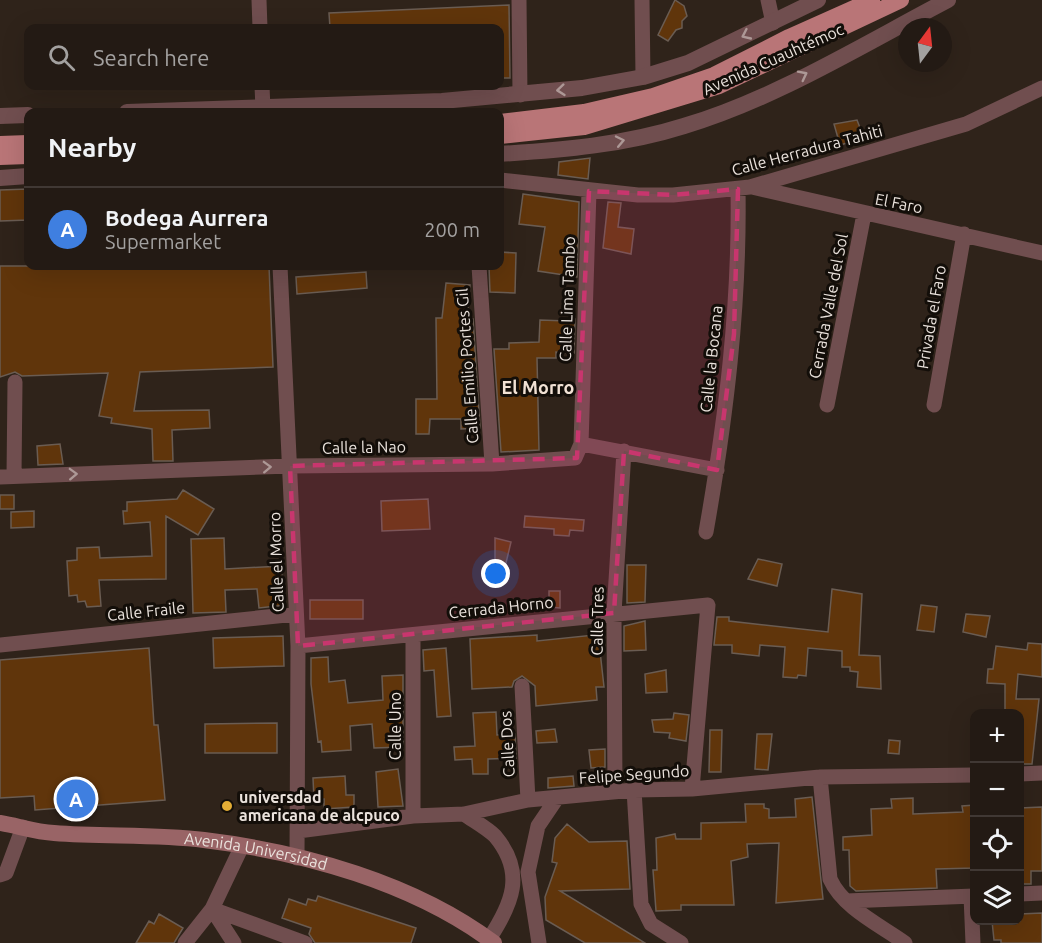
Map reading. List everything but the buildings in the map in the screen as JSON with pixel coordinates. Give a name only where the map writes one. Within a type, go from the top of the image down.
[{"type":"main road","name":"Avenida Cuauhtémoc","points":[[504,122],[584,112],[653,96],[714,75],[789,37],[872,0]]},
{"type":"main road","name":"Avenida Cuauhtémoc","points":[[504,136],[584,127],[719,87],[901,0]]},
{"type":"main road","points":[[0,144],[24,143]]},
{"type":"main road","points":[[0,157],[24,156]]},
{"type":"main road","name":"Avenida Universidad","points":[[0,823],[51,833],[202,840],[297,858],[358,876],[405,894],[451,916],[492,941]]},
{"type":"street","points":[[259,0],[260,24]]},
{"type":"street","points":[[519,0],[520,95]]},
{"type":"street","points":[[642,0],[644,77]]},
{"type":"street","points":[[768,0],[772,23]]},
{"type":"street","points":[[281,108],[520,95],[582,88],[644,77],[688,63],[818,0]]},
{"type":"street","points":[[504,154],[613,143],[684,126],[752,100],[948,0]]},
{"type":"street","name":"Calle Herradura Tahiti","points":[[504,180],[589,191],[673,195],[744,188],[966,124],[1042,88]]},
{"type":"street","points":[[262,90],[263,108]]},
{"type":"street","points":[[0,116],[24,115]]},
{"type":"street","points":[[0,178],[24,176]]},
{"type":"street","name":"El Faro","points":[[744,188],[1042,252]]},
{"type":"street","name":"Calle la Bocana","points":[[706,532],[717,470],[734,334],[744,188]]},
{"type":"street","name":"Calle Lima Tambo","points":[[581,444],[589,191]]},
{"type":"street","name":"Cerrada Valle del Sol","points":[[827,405],[864,214]]},
{"type":"street","name":"Privada el Faro","points":[[934,405],[964,234]]},
{"type":"street","name":"Calle el Morro","points":[[280,270],[298,646],[297,858]]},
{"type":"street","name":"Calle Emilio Portes Gil","points":[[479,270],[492,464]]},
{"type":"street","points":[[7,477],[15,382]]},
{"type":"street","points":[[581,444],[717,470]]},
{"type":"street","name":"Calle la Nao","points":[[7,477],[290,466],[492,464],[575,458],[581,444]]},
{"type":"street","name":"Calle Tres","points":[[615,792],[614,613],[624,451]]},
{"type":"street","name":"Cerrada Horno","points":[[298,646],[708,605],[692,789]]},
{"type":"street","name":"Calle Fraile","points":[[0,645],[296,614]]},
{"type":"street","name":"Calle Uno","points":[[413,636],[413,816]]},
{"type":"street","name":"Calle Dos","points":[[522,687],[528,800]]},
{"type":"street","points":[[1024,774],[1042,773]]},
{"type":"street","name":"Felipe Segundo","points":[[298,831],[413,816],[464,814],[528,800],[634,790],[692,789],[820,777],[970,775]]},
{"type":"street","points":[[820,777],[830,879],[835,890],[846,901],[906,943]]},
{"type":"street","points":[[634,790],[641,904],[651,924],[681,943]]},
{"type":"street","points":[[492,941],[513,895],[538,826],[557,798]]},
{"type":"street","points":[[464,814],[494,835],[521,872],[539,943]]},
{"type":"street","points":[[0,875],[6,873],[23,827]]},
{"type":"street","points":[[185,943],[212,909],[242,846]]},
{"type":"street","points":[[1024,894],[1042,893]]},
{"type":"street","points":[[846,901],[970,896]]},
{"type":"street","points":[[212,909],[234,943]]},
{"type":"street","points":[[212,909],[305,943]]},
{"type":"street","points":[[973,925],[973,943]]},
{"type":"highlighted area","points":[[738,189],[734,334],[717,470],[624,451],[614,613],[298,646],[290,466],[577,458],[589,191],[673,195]]},
{"type":"place","name":"Bodega Aurrera","points":[[76,799]]},
{"type":"place","name":"universdad americana de alcpuco","points":[[227,806]]},
{"type":"district","name":"El Morro","points":[[538,388]]}]
